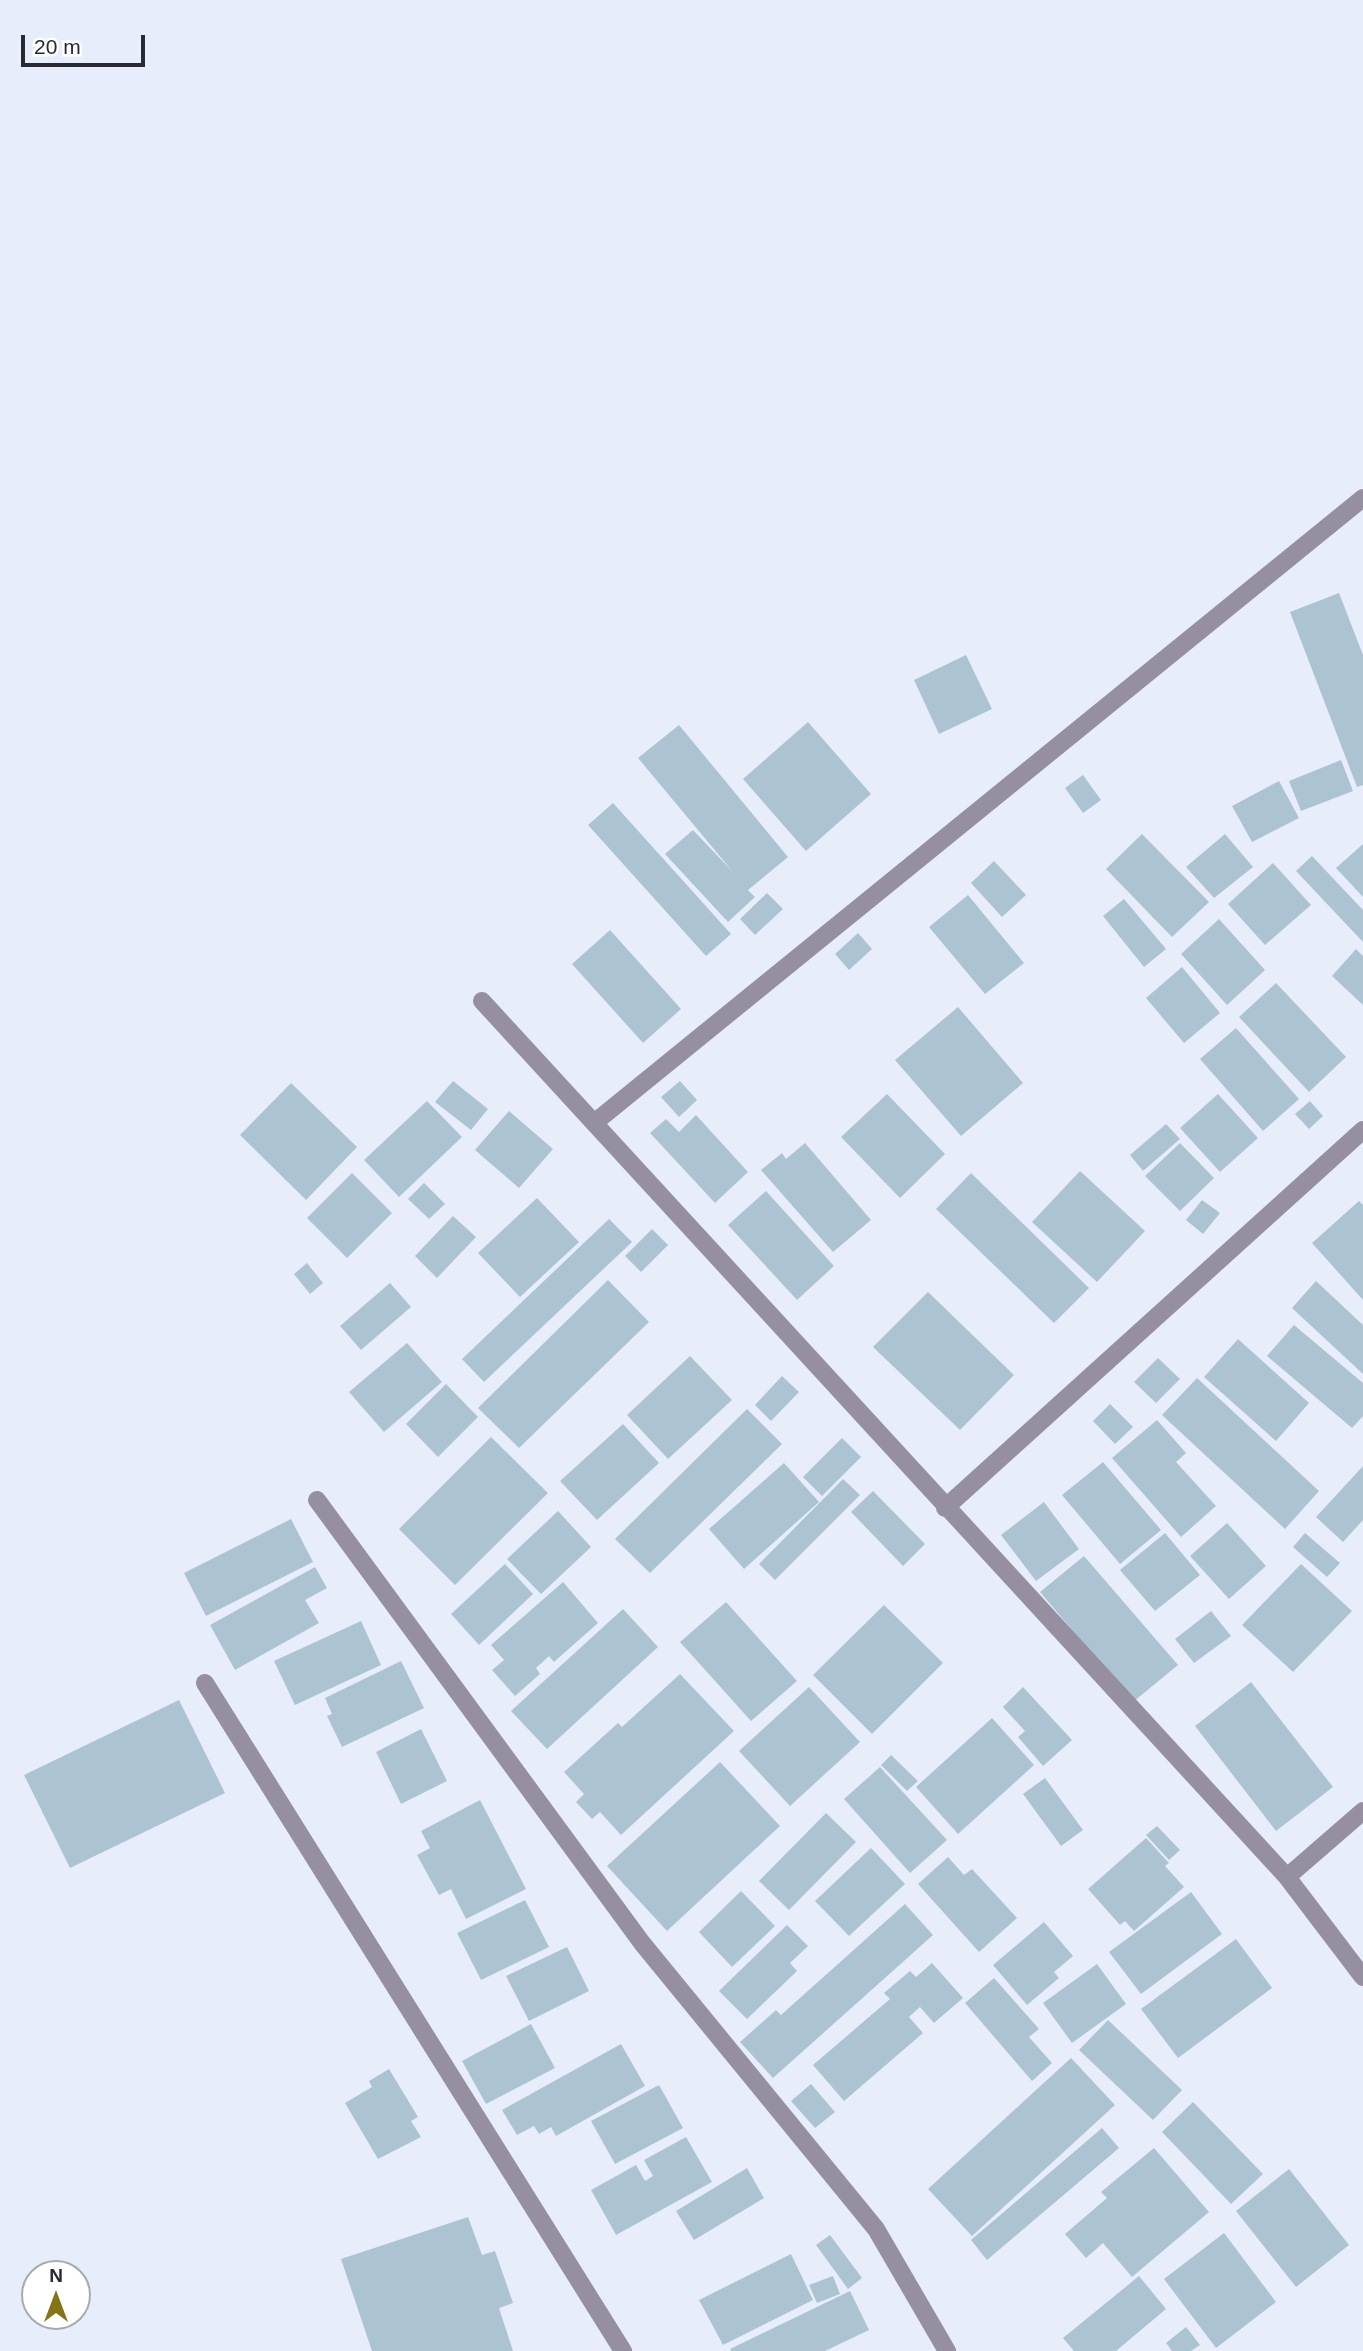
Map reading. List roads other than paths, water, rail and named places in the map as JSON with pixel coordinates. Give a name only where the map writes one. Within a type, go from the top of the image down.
[{"type":"street","points":[[594,1123],[1363,498]]},
{"type":"street","points":[[482,1001],[945,1508],[1287,1877],[1363,1977]]},
{"type":"street","points":[[945,1508],[1363,1130]]},
{"type":"street","points":[[317,1500],[642,1943],[876,2229],[947,2351]]},
{"type":"street","points":[[205,1683],[623,2351]]},
{"type":"street","points":[[1287,1877],[1363,1811]]}]
